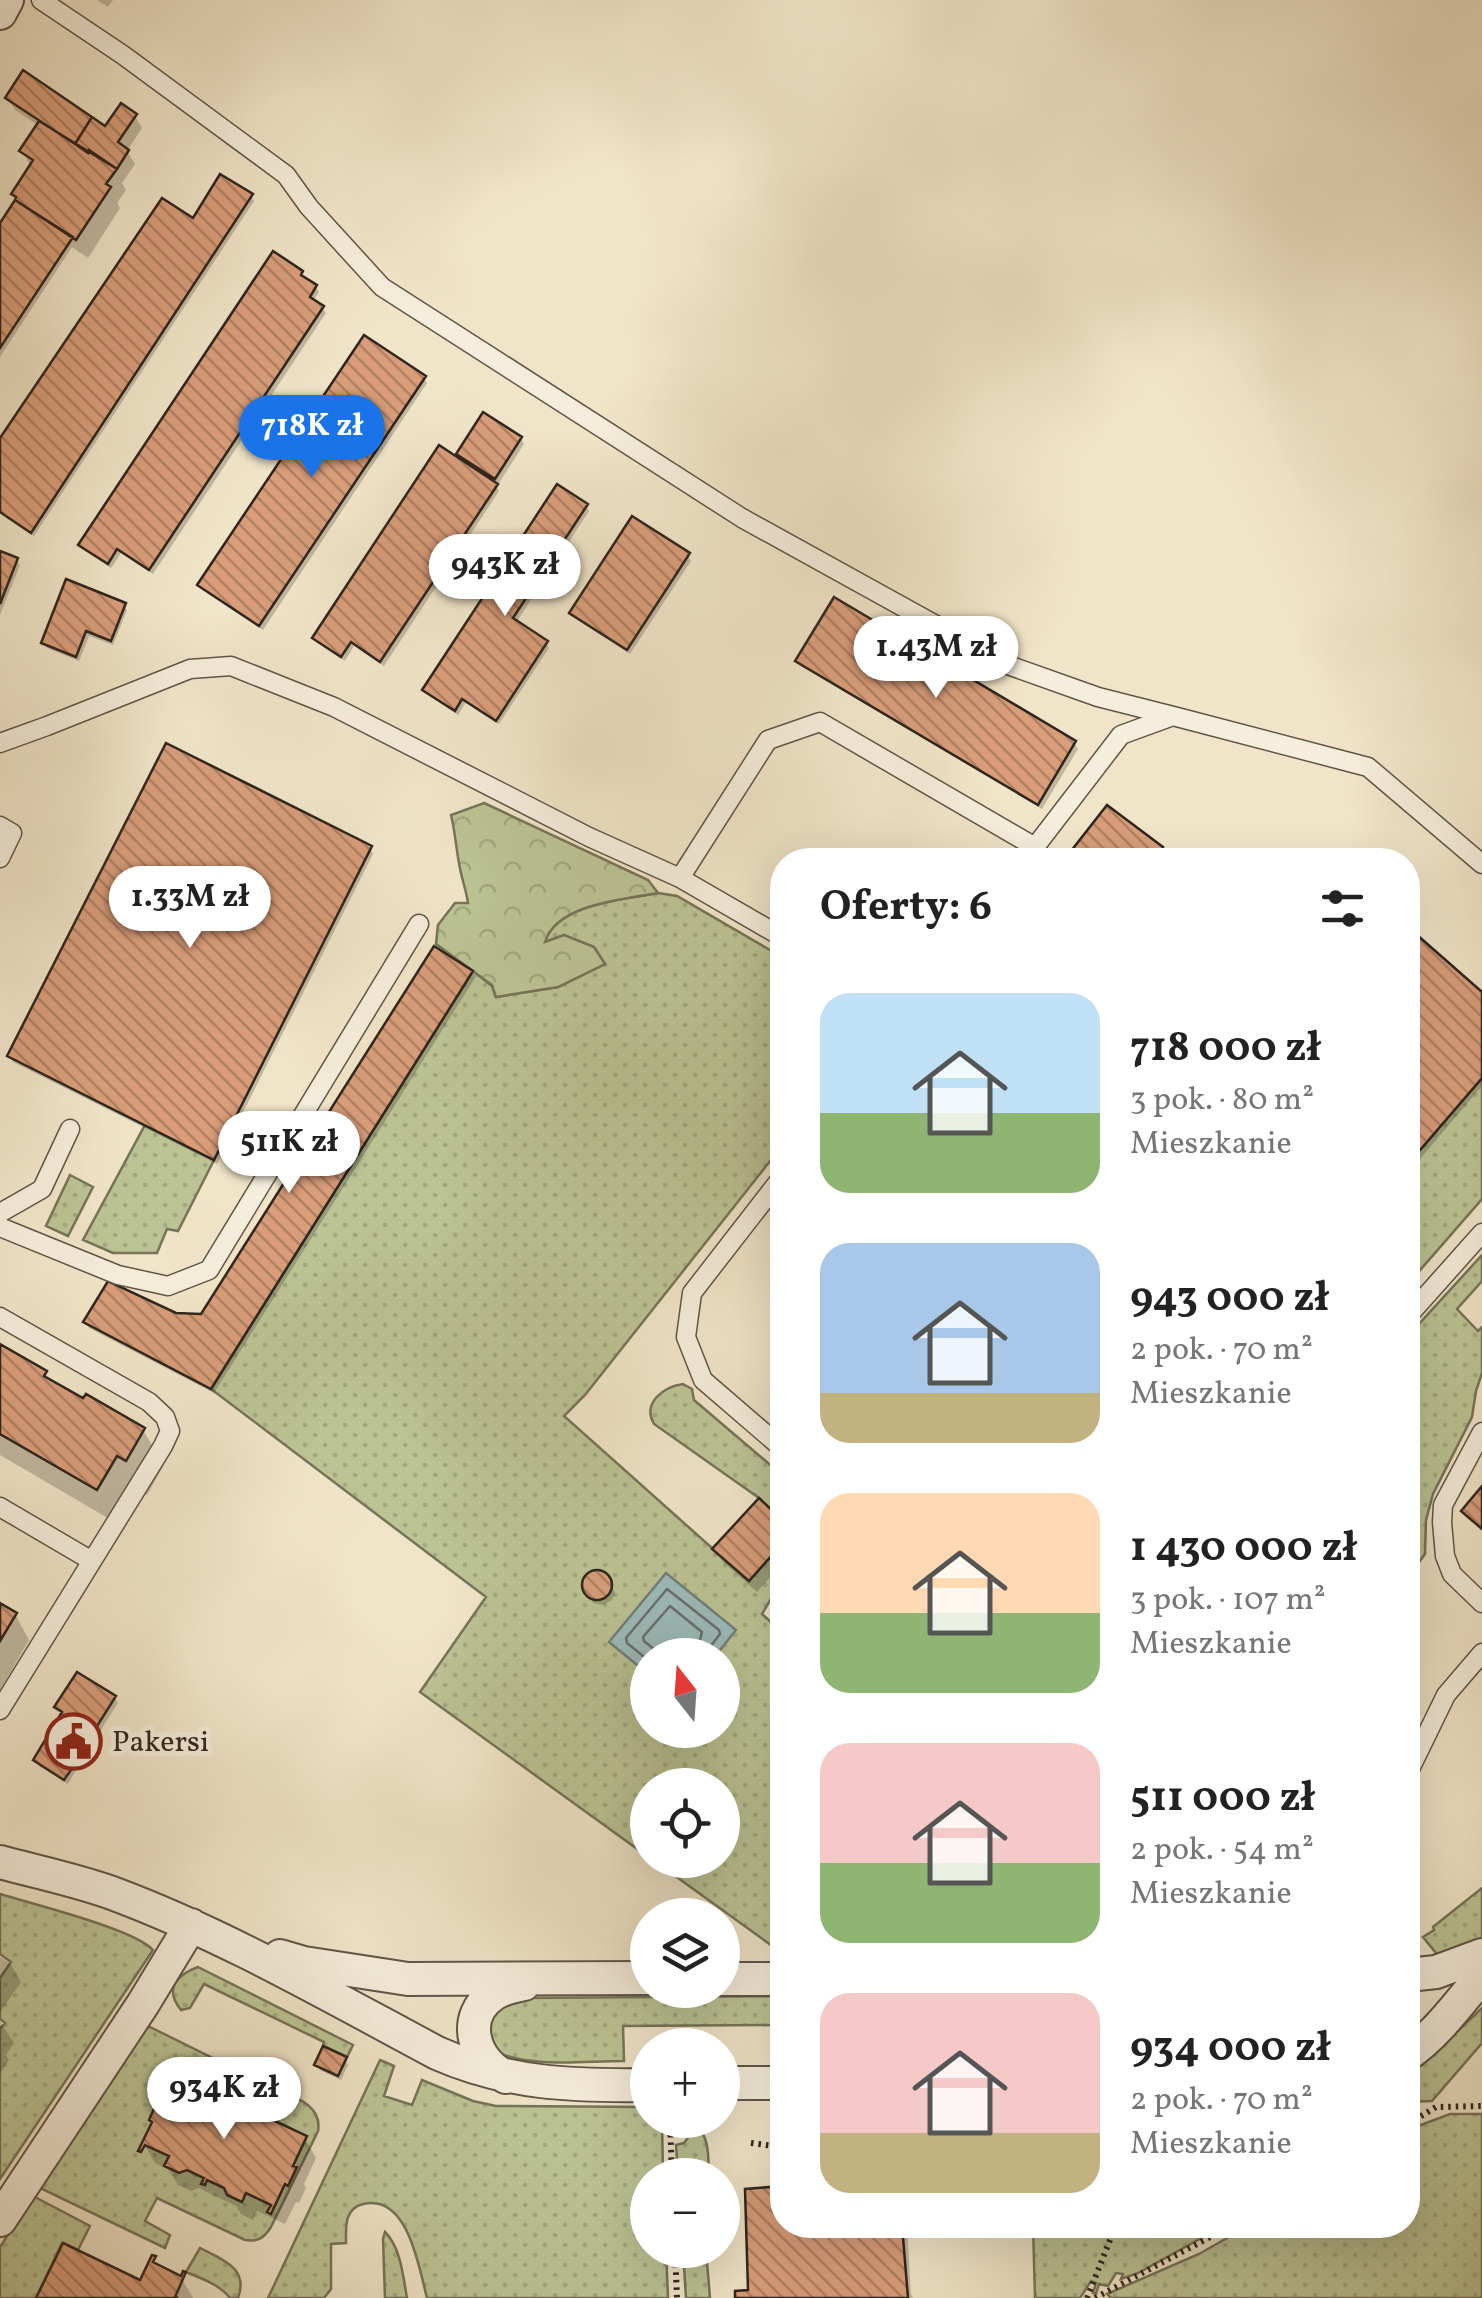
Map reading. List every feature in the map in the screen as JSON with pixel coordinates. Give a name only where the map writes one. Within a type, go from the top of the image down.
[{"type":"street","points":[[0,13],[8,0]]},
{"type":"street","points":[[0,1862],[107,1892],[191,1925],[470,2068],[539,2082],[630,2084]]},
{"type":"street","points":[[0,2220],[191,1925]]},
{"type":"street","points":[[232,1944],[304,1962],[408,1979],[630,1978]]},
{"type":"street","points":[[1420,1974],[1482,1956]]},
{"type":"street","points":[[1420,2044],[1482,1976]]},
{"type":"street","points":[[506,2077],[494,2071],[481,2056],[474,2031],[480,2007],[502,1990],[553,1978]]},
{"type":"street","points":[[740,1978],[770,1979]]},
{"type":"street","points":[[740,2083],[770,2082]]},
{"type":"lane","points":[[41,0],[286,175],[308,206],[382,287],[726,508],[1008,665],[1098,697],[1368,768],[1482,864]]},
{"type":"lane","points":[[0,743],[190,670],[232,666],[334,707],[589,837],[680,878],[770,930]]},
{"type":"lane","points":[[1035,848],[1122,735],[1173,716]]},
{"type":"lane","points":[[680,878],[768,740],[820,722],[1020,848]]},
{"type":"lane","points":[[0,826],[12,833],[0,858]]},
{"type":"lane","points":[[0,1227],[118,1275],[168,1286],[209,1270],[419,924]]},
{"type":"lane","points":[[0,1213],[42,1189],[70,1130]]},
{"type":"lane","points":[[770,1193],[692,1294],[686,1338],[703,1380],[770,1438]]},
{"type":"lane","points":[[1420,1303],[1482,1233]]},
{"type":"lane","points":[[0,1317],[150,1402],[168,1422],[168,1436],[0,1710]]},
{"type":"lane","points":[[1482,1432],[1443,1505],[1442,1522],[1445,1556],[1452,1574],[1482,1603]]},
{"type":"lane","points":[[0,1507],[92,1560]]},
{"type":"lane","points":[[1420,1748],[1446,1695],[1482,1653]]},
{"type":"path","points":[[1420,2117],[1436,2107],[1482,2106]]},
{"type":"path","points":[[751,2143],[770,2145]]},
{"type":"path","points":[[1086,2298],[1111,2238]]},
{"type":"path","points":[[1095,2298],[1208,2238]]},
{"type":"path","points":[[676,2268],[677,2298]]},
{"type":"green space","points":[[484,803],[648,880],[658,893],[577,911],[552,929],[545,942],[564,935],[594,947],[605,964],[558,987],[496,997],[492,985],[436,944],[438,925],[455,903],[468,903],[451,815]]},
{"type":"green space","points":[[658,893],[677,896],[770,950],[770,1161],[585,1395],[564,1416],[749,1581],[770,1557],[770,1600],[762,1614],[770,1621],[770,1944],[740,1923],[740,1898],[706,1898],[678,1878],[740,1878],[740,1768],[630,1768],[630,1844],[420,1692],[486,1597],[211,1389],[473,971],[492,986],[496,997],[558,987],[605,964],[594,947],[564,935],[544,942],[563,919],[593,905]]},
{"type":"green space","points":[[1482,1078],[1482,1199],[1420,1270],[1420,1150]]},
{"type":"green space","points":[[145,1125],[214,1160],[178,1231],[167,1229],[157,1253],[113,1253],[83,1240]]},
{"type":"green space","points":[[70,1175],[93,1187],[68,1236],[46,1226]]},
{"type":"green space","points":[[1482,1255],[1482,1281],[1457,1309],[1478,1331],[1482,1327],[1482,1373],[1472,1417],[1433,1494],[1426,1520],[1425,1554],[1420,1561],[1420,1323]]},
{"type":"green space","points":[[683,1384],[692,1389],[694,1400],[770,1465],[770,1509],[654,1424],[653,1403],[668,1389]]},
{"type":"green space","points":[[1482,1888],[1482,1942],[1445,1954],[1436,1953],[1423,1937]]},
{"type":"green space","points":[[0,1894],[105,1926],[153,1950],[0,2179],[0,2029],[5,2023],[0,2019],[0,1978],[11,1962],[0,1954]]},
{"type":"green space","points":[[198,1967],[353,2045],[347,2057],[204,1984],[190,2008],[181,2010],[173,1989],[178,1979]]},
{"type":"green space","points":[[740,1996],[770,1996],[770,2025],[623,2026],[624,2061],[559,2063],[495,2052],[488,2028],[498,2006],[520,1998],[630,1997],[630,2008],[740,2008]]},
{"type":"green space","points":[[1482,2008],[1482,2043],[1432,2101],[1420,2102],[1422,2065]]},
{"type":"green space","points":[[150,2027],[237,2070],[228,2092],[260,2107],[269,2086],[303,2102],[315,2114],[318,2131],[271,2227],[260,2238],[245,2240],[157,2198],[145,2221],[170,2235],[165,2248],[40,2188]]},
{"type":"green space","points":[[380,2060],[394,2066],[384,2096],[412,2105],[422,2080],[496,2106],[630,2107],[630,2138],[662,2138],[663,2158],[630,2158],[630,2268],[667,2268],[668,2298],[427,2298],[415,2252],[401,2221],[378,2204],[363,2204],[352,2210],[347,2219],[346,2243],[331,2244],[331,2289],[324,2298],[268,2298]]},
{"type":"green space","points":[[1450,2114],[1482,2114],[1482,2298],[1111,2298],[1107,2294],[1227,2238],[1420,2238],[1420,2125]]},
{"type":"green space","points":[[688,2138],[704,2138],[708,2158],[677,2158],[676,2145]]},
{"type":"green space","points":[[33,2196],[90,2226],[78,2250],[62,2243],[36,2298],[0,2298],[0,2247]]},
{"type":"green space","points":[[385,2232],[398,2254],[407,2298],[385,2298]]},
{"type":"green space","points":[[1033,2238],[1201,2238],[1138,2273],[1121,2279],[1123,2274],[1116,2273],[1108,2286],[1099,2284],[1096,2294],[1096,2283],[1091,2281],[1080,2298],[1035,2298]]},
{"type":"green space","points":[[200,2248],[237,2272],[238,2298],[230,2298],[215,2285],[186,2272]]},
{"type":"green space","points":[[684,2268],[708,2268],[710,2298],[686,2298]]},
{"type":"water","points":[[666,1573],[736,1630],[730,1638],[630,1638],[630,1659],[609,1642]]},
{"type":"building","points":[[23,70],[92,117],[75,144],[5,98]]},
{"type":"building","points":[[121,103],[137,114],[118,142],[129,150],[117,169],[75,144],[92,117],[105,126]]},
{"type":"building","points":[[39,121],[117,169],[106,184],[111,187],[76,240],[11,194],[33,160],[19,151]]},
{"type":"building","points":[[220,174],[253,194],[31,533],[0,512],[0,438],[162,198],[193,218]]},
{"type":"building","points":[[15,200],[73,237],[0,348],[0,223]]},
{"type":"building","points":[[273,251],[317,285],[310,297],[324,306],[149,570],[117,549],[108,564],[78,545]]},
{"type":"building","points":[[364,335],[426,376],[259,626],[197,585]]},
{"type":"building","points":[[483,412],[522,437],[495,479],[456,454]]},
{"type":"building","points":[[439,445],[498,484],[380,662],[351,642],[341,657],[312,638]]},
{"type":"building","points":[[557,484],[588,504],[513,618],[548,641],[496,721],[462,699],[455,711],[422,690]]},
{"type":"building","points":[[632,516],[690,553],[627,650],[569,613]]},
{"type":"building","points":[[0,551],[18,558],[0,604]]},
{"type":"building","points":[[66,579],[126,603],[111,641],[86,631],[76,657],[41,643]]},
{"type":"building","points":[[834,597],[1076,741],[1038,805],[795,661]]},
{"type":"building","points":[[166,743],[372,846],[214,1160],[7,1056]]},
{"type":"building","points":[[1107,805],[1163,847],[1162,848],[1073,848]]},
{"type":"building","points":[[1420,938],[1482,992],[1482,1078],[1420,1150]]},
{"type":"building","points":[[434,946],[473,971],[211,1389],[83,1322],[108,1281],[176,1313],[201,1314]]},
{"type":"building","points":[[0,1344],[47,1371],[44,1376],[83,1398],[86,1394],[145,1428],[126,1461],[117,1456],[97,1490],[0,1434]]},
{"type":"building","points":[[1482,1486],[1482,1529],[1461,1511]]},
{"type":"building","points":[[759,1498],[770,1509],[770,1557],[749,1581],[712,1549]]},
{"type":"building","points":[[597,1570],[608,1574],[612,1585],[608,1596],[597,1600],[586,1596],[582,1585],[586,1574]]},
{"type":"building","points":[[0,1603],[17,1613],[0,1641]]},
{"type":"building","points":[[77,1672],[116,1696],[87,1742],[92,1745],[79,1766],[75,1764],[64,1780],[33,1760],[62,1712],[54,1707]]},
{"type":"building","points":[[323,2046],[347,2057],[338,2076],[314,2065]]},
{"type":"building","points":[[174,2074],[225,2097],[227,2092],[260,2107],[258,2113],[307,2136],[293,2166],[297,2167],[271,2214],[267,2212],[271,2205],[246,2193],[242,2202],[207,2180],[205,2185],[201,2184],[204,2178],[187,2170],[179,2173],[164,2166],[169,2156],[145,2145],[138,2151],[157,2102],[161,2104]]},
{"type":"building","points":[[770,2187],[770,2238],[903,2238],[908,2298],[735,2298],[735,2291],[748,2290],[745,2189]]},
{"type":"building","points":[[63,2243],[140,2280],[152,2255],[156,2256],[153,2262],[181,2276],[186,2272],[175,2297],[178,2298],[36,2298]]},
{"type":"place","name":"Pakersi","points":[[73,1741]]}]
